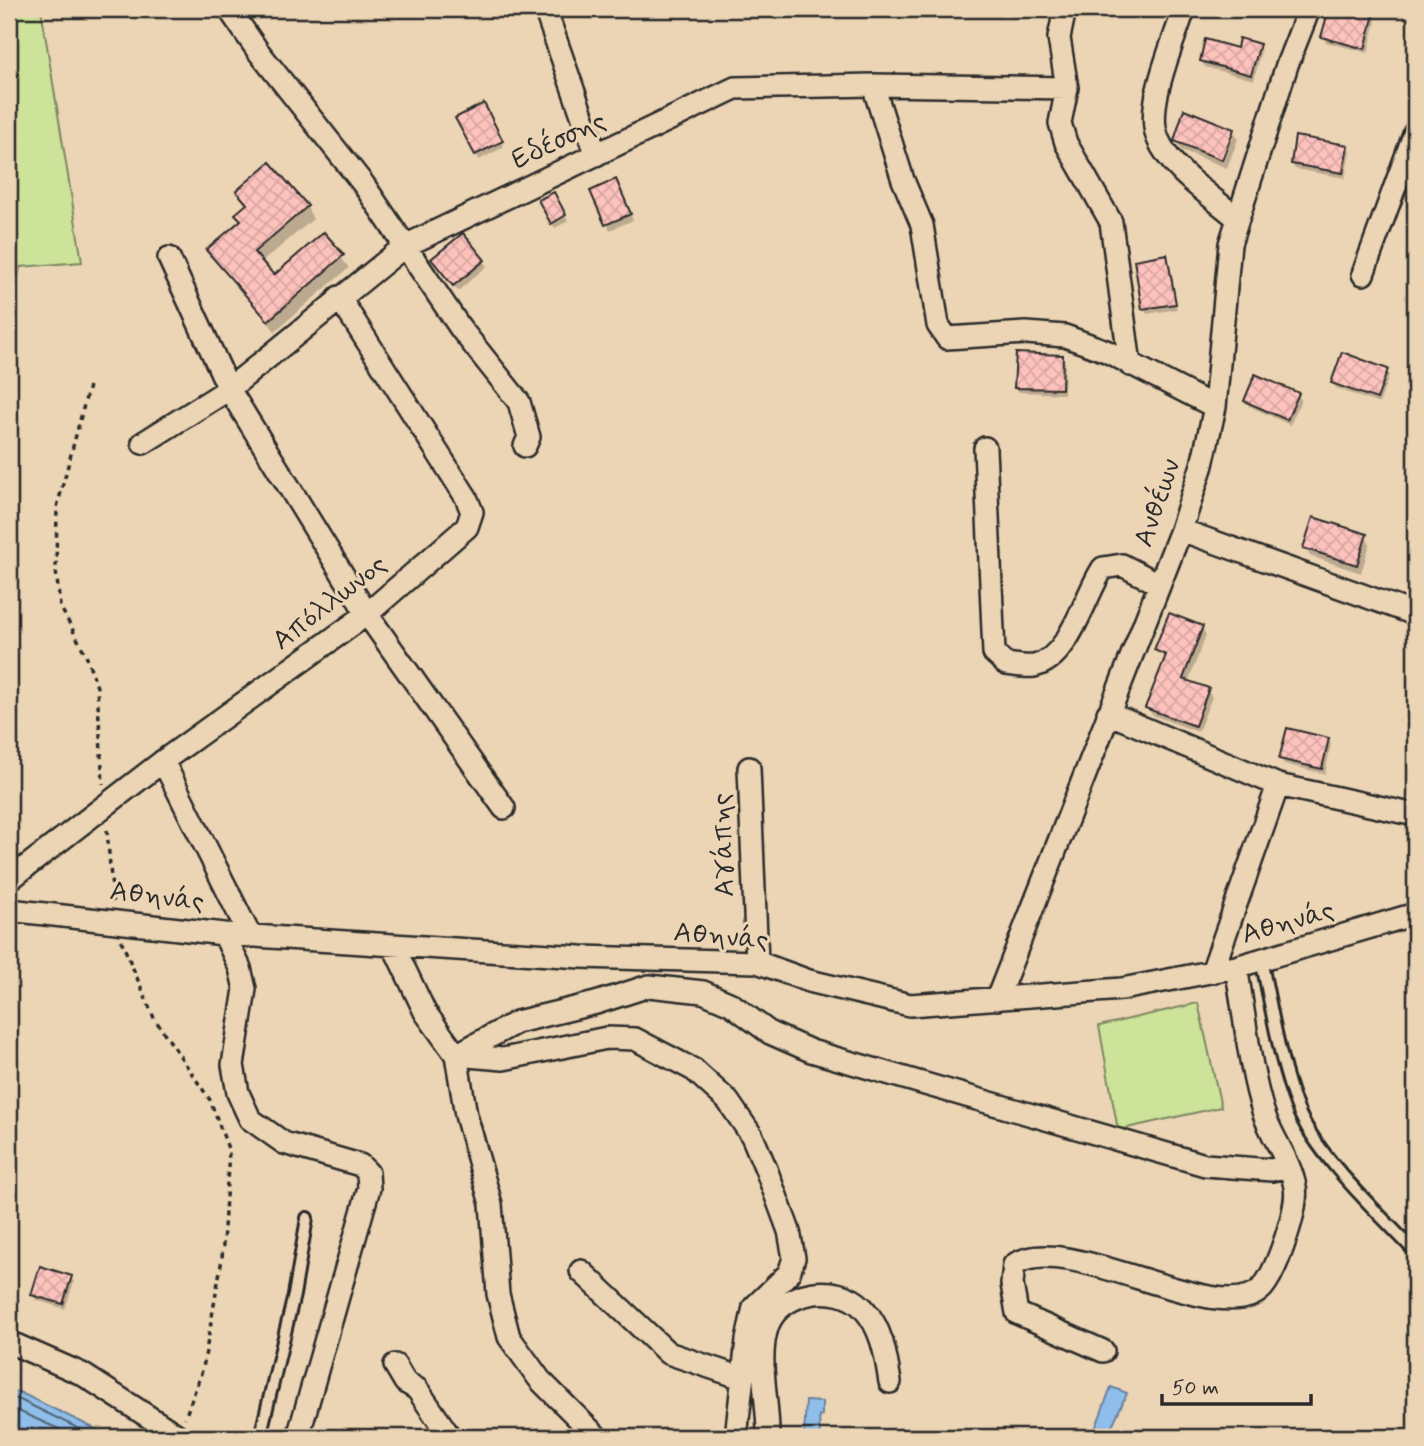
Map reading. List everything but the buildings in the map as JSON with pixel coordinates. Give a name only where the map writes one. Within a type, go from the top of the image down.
[{"type":"street","points":[[229,9],[258,51],[364,185],[461,329],[519,402],[529,437],[525,446]]},
{"type":"street","points":[[1065,9],[1059,38],[1066,88],[1060,122],[1066,143],[1111,222],[1130,365]]},
{"type":"street","points":[[1184,9],[1154,105],[1157,138],[1174,164],[1238,219]]},
{"type":"street","name":"Ανθέων","points":[[997,999],[1181,530],[1202,465],[1216,407],[1230,244],[1287,65],[1309,9]]},
{"type":"street","points":[[547,10],[596,155]]},
{"type":"street","points":[[873,85],[903,180],[922,225],[938,326],[947,338],[1026,333],[1065,336],[1106,351],[1216,407]]},
{"type":"street","name":"Εδέσσης","points":[[143,443],[229,389],[405,246],[735,88],[873,85],[1066,88]]},
{"type":"street","points":[[1363,274],[1415,132]]},
{"type":"street","points":[[169,258],[229,389],[368,614],[503,807]]},
{"type":"street","name":"Απόλλωνος","points":[[9,880],[163,761],[368,614],[467,527],[472,512],[466,497],[339,297]]},
{"type":"street","points":[[985,448],[994,653],[1006,664],[1037,665],[1057,650],[1077,621],[1103,568],[1122,565],[1159,583]]},
{"type":"street","points":[[1181,530],[1415,614]]},
{"type":"street","points":[[1108,713],[1244,768],[1278,785],[1415,815]]},
{"type":"street","points":[[163,761],[250,936]]},
{"type":"street","name":"Αγάπης","points":[[749,768],[757,962]]},
{"type":"street","points":[[1212,972],[1278,785]]},
{"type":"street","name":"Αθηνάς","points":[[9,910],[250,936],[582,957],[757,962],[809,981],[909,1005],[1122,989],[1236,967],[1415,914]]},
{"type":"street","points":[[224,934],[240,968],[245,989],[233,1065],[238,1093],[250,1119],[284,1143],[360,1165],[368,1173],[369,1188],[298,1437]]},
{"type":"street","points":[[393,945],[425,1012],[456,1055],[466,1115],[491,1204],[498,1294],[509,1337],[540,1380],[597,1437]]},
{"type":"street","points":[[1103,1351],[1017,1313],[1012,1284],[1014,1265],[1024,1258],[1038,1256],[1080,1262],[1213,1297],[1244,1300],[1263,1287],[1274,1267],[1296,1202],[1295,1185],[1264,1112],[1236,967]]},
{"type":"street","points":[[456,1055],[517,1022],[596,1003],[649,986],[682,988],[732,1004],[770,1033],[811,1051],[1205,1166],[1272,1170],[1286,1166]]},
{"type":"street","points":[[456,1055],[503,1059],[607,1038],[635,1039],[694,1070],[728,1101],[752,1136],[766,1169],[789,1231],[794,1258],[789,1273],[754,1307],[742,1378],[736,1437]]},
{"type":"street","points":[[581,1271],[668,1353],[742,1378]]},
{"type":"street","points":[[768,1437],[764,1356],[767,1327],[776,1310],[796,1296],[843,1296],[862,1307],[885,1348],[890,1382]]},
{"type":"street","points":[[9,1342],[82,1374],[180,1437]]},
{"type":"street","points":[[395,1365],[405,1382],[417,1389],[450,1437]]},
{"type":"lane","points":[[1261,960],[1297,1108],[1316,1140],[1357,1190],[1415,1252]]},
{"type":"lane","points":[[260,1437],[294,1295],[307,1218]]},
{"type":"green space","points":[[9,9],[41,9],[82,262],[20,267],[9,323]]},
{"type":"green space","points":[[1198,1003],[1221,1107],[1118,1130],[1099,1026]]},
{"type":"water","points":[[1111,1387],[1127,1393],[1107,1437],[1092,1437]]},
{"type":"water","points":[[9,1391],[19,1392],[112,1437],[9,1437]]},
{"type":"water","points":[[806,1401],[822,1402],[822,1415],[819,1416],[820,1437],[804,1437]]}]
